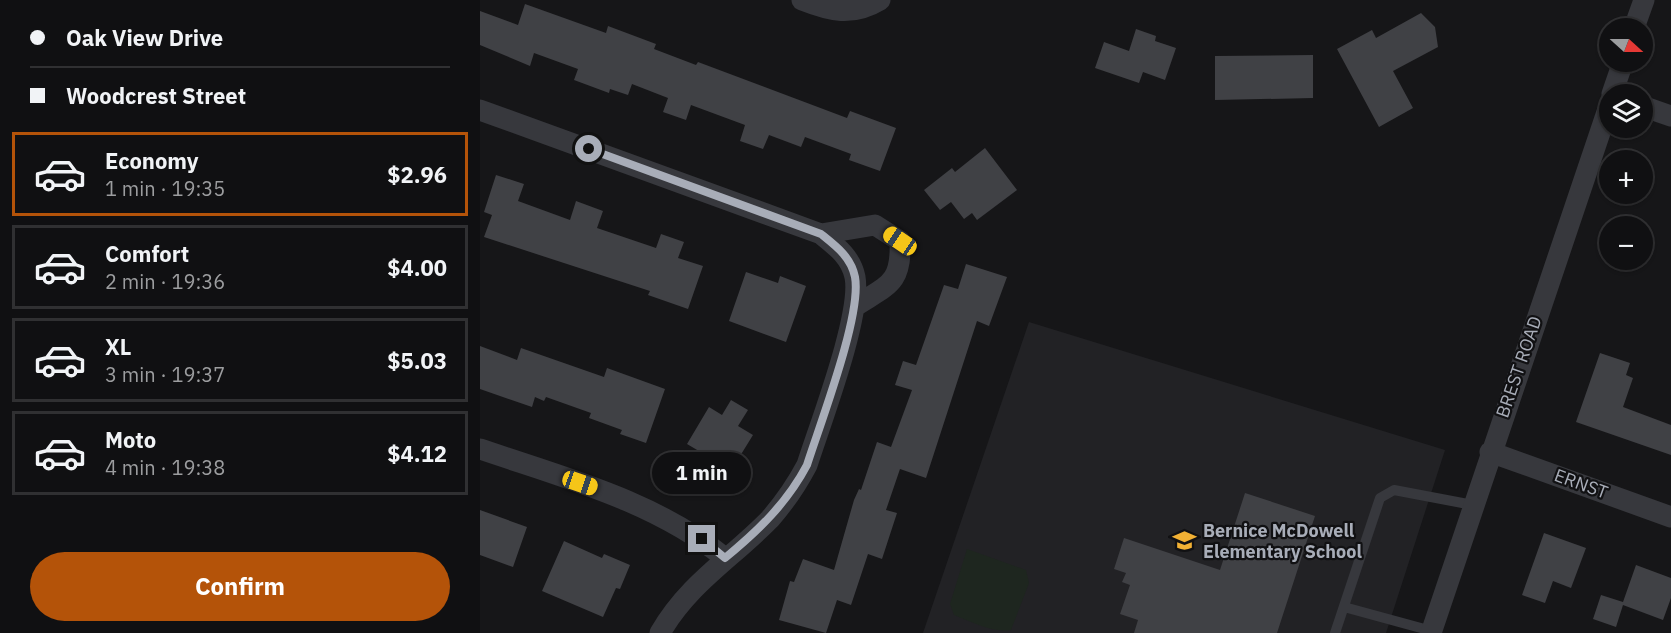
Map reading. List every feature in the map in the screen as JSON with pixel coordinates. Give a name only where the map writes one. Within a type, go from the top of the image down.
[{"type":"street","points":[[801,0],[830,10],[846,12],[875,3]]},
{"type":"street","points":[[1638,18],[1644,0]]},
{"type":"street","points":[[480,110],[821,234],[843,251],[855,276],[854,307],[807,465],[771,517],[684,597],[660,633]]},
{"type":"street","points":[[1653,110],[1671,116]]},
{"type":"street","name":"BREST ROAD","points":[[1431,632],[1599,135]]},
{"type":"street","points":[[821,234],[875,225],[900,241],[901,262],[894,281],[854,307]]},
{"type":"street","points":[[480,449],[620,497],[702,539],[725,558]]},
{"type":"street","name":"ERNST","points":[[1491,452],[1671,517]]},
{"type":"lane","points":[[1335,633],[1380,498],[1394,490],[1473,505]]},
{"type":"lane","points":[[1344,607],[1431,632]]},
{"type":"shaded area","name":"Bernice McDowell Elementary School","points":[[1029,322],[1445,450],[1386,633],[923,633]]},
{"type":"shaded area","points":[[967,549],[1026,570],[1029,583],[1011,630],[989,628],[954,615],[950,604]]},
{"type":"building","points":[[525,4],[606,33],[608,26],[656,44],[654,49],[696,65],[698,62],[847,118],[850,111],[896,128],[880,171],[849,160],[851,154],[805,137],[801,147],[769,135],[763,149],[740,141],[745,125],[691,105],[686,120],[663,112],[668,98],[632,84],[628,95],[610,89],[609,93],[574,80],[578,69],[534,53],[530,66],[480,45],[480,11],[518,25]]},
{"type":"building","points":[[1421,13],[1435,27],[1438,47],[1393,71],[1413,108],[1379,127],[1337,49],[1372,30],[1376,38]]},
{"type":"building","points":[[1136,29],[1156,36],[1155,41],[1176,48],[1165,80],[1143,72],[1139,83],[1095,68],[1104,42],[1129,51]]},
{"type":"building","points":[[1313,55],[1313,98],[1215,100],[1215,56]]},
{"type":"building","points":[[985,148],[1017,190],[977,220],[972,213],[964,219],[951,202],[940,210],[924,190],[952,168],[955,172]]},
{"type":"building","points":[[496,175],[524,184],[518,201],[570,220],[576,201],[603,211],[597,228],[656,248],[661,234],[684,242],[678,258],[703,266],[688,309],[648,295],[650,291],[484,237],[492,215],[484,212]]},
{"type":"building","points":[[966,264],[1007,277],[989,326],[977,321],[926,478],[900,469],[886,510],[897,513],[882,559],[868,554],[851,605],[837,600],[826,633],[779,620],[790,581],[794,582],[803,559],[834,570],[854,500],[859,489],[861,490],[877,442],[891,447],[912,390],[895,385],[903,361],[916,365],[944,285],[958,289]]},
{"type":"building","points":[[746,272],[778,283],[780,276],[806,286],[786,342],[729,321]]},
{"type":"building","points":[[480,346],[517,360],[521,348],[604,377],[607,368],[665,389],[646,443],[620,434],[622,430],[589,418],[591,413],[546,397],[544,401],[535,397],[532,407],[480,389]]},
{"type":"building","points":[[1600,353],[1630,363],[1626,375],[1633,378],[1623,407],[1671,425],[1671,455],[1576,422]]},
{"type":"building","points":[[731,400],[748,410],[738,426],[753,435],[724,482],[703,469],[709,457],[687,444],[709,407],[722,415]]},
{"type":"building","points":[[1245,493],[1315,516],[1277,633],[1134,633],[1138,620],[1120,614],[1130,585],[1122,582],[1126,573],[1114,569],[1124,538],[1220,570]]},
{"type":"building","points":[[480,510],[527,527],[513,567],[480,555]]},
{"type":"building","points":[[1544,533],[1586,548],[1571,588],[1553,581],[1545,603],[1522,595]]},
{"type":"building","points":[[564,541],[602,558],[604,554],[630,565],[620,589],[616,588],[603,617],[542,591]]},
{"type":"building","points":[[1636,565],[1671,578],[1671,598],[1663,620],[1623,605],[1616,627],[1593,619],[1601,595],[1623,602]]},
{"type":"place","name":"Bernice McDowell Elementary School","points":[[1185,541]]},
{"type":"route","points":[[589,149],[821,234],[843,251],[855,276],[854,307],[807,465],[798,482],[771,517],[725,558],[702,539]]}]
